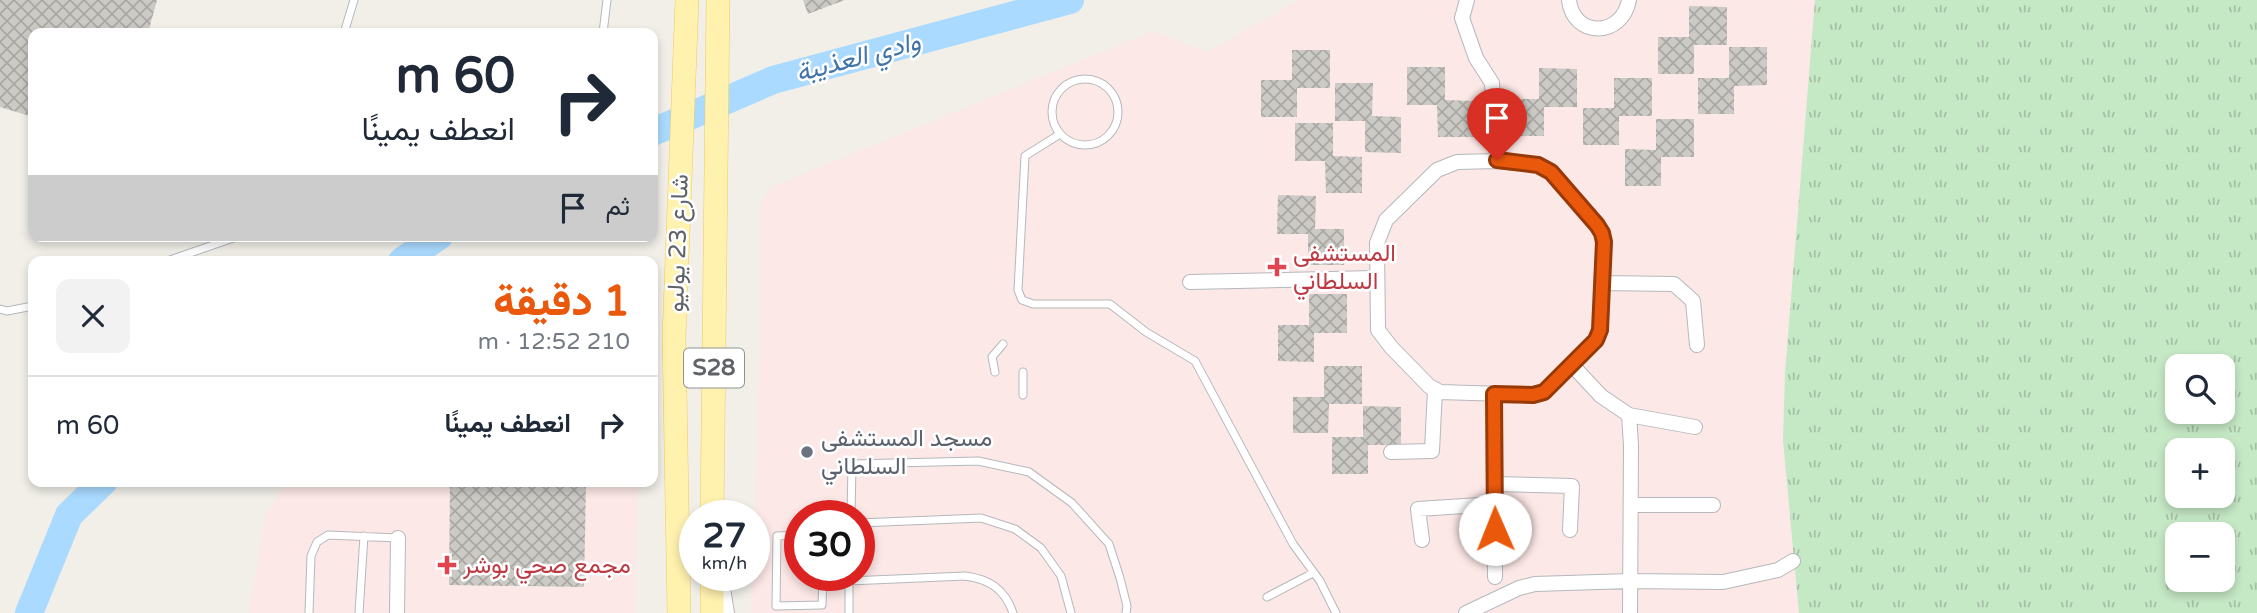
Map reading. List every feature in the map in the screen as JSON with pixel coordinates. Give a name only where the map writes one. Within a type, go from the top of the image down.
[{"type":"main road","name":"شارع 23 يوليو","points":[[679,613],[674,336],[687,1]]},
{"type":"main road","name":"شارع 23 يوليو","points":[[712,500],[719,3]]},
{"type":"main road","points":[[712,591],[712,613]]},
{"type":"street","points":[[1467,0],[1462,18],[1476,58],[1492,83],[1497,160]]},
{"type":"street","points":[[1569,0],[1573,14],[1579,21],[1596,29],[1614,25],[1621,19],[1627,11],[1629,0]]},
{"type":"street","points":[[1497,160],[1538,165],[1551,172],[1602,233],[1604,242],[1600,330],[1596,340],[1544,392],[1533,395],[1440,392],[1391,347],[1378,330],[1377,243],[1386,220],[1437,170],[1457,162],[1497,160]]},
{"type":"street","points":[[1190,282],[1377,278]]},
{"type":"street","points":[[1602,283],[1674,285],[1693,301],[1697,345]]},
{"type":"street","points":[[1572,365],[1601,396],[1629,415],[1695,427]]},
{"type":"street","points":[[1391,452],[1432,451],[1435,389]]},
{"type":"street","points":[[1494,394],[1495,577]]},
{"type":"street","points":[[1629,415],[1630,613]]},
{"type":"street","points":[[1494,484],[1572,486],[1570,530]]},
{"type":"street","points":[[1422,540],[1418,509],[1494,504]]},
{"type":"street","points":[[1631,505],[1713,505]]},
{"type":"street","points":[[397,613],[398,538]]},
{"type":"street","points":[[1466,613],[1519,588],[1535,584],[1723,582],[1777,570],[1793,561]]},
{"type":"street","points":[[723,591],[727,613]]},
{"type":"lane","points":[[346,28],[354,0]]},
{"type":"lane","points":[[604,28],[607,0]]},
{"type":"lane","points":[[1088,79],[1109,89],[1118,108],[1114,129],[1108,137],[1099,143],[1078,145],[1060,134],[1054,125],[1052,113],[1058,92],[1067,84],[1088,79]]},
{"type":"lane","points":[[1060,134],[1025,156],[1018,290],[1022,300],[1033,304],[1110,304],[1146,332],[1195,361],[1293,544],[1320,581],[1336,613]]},
{"type":"lane","points":[[181,256],[222,242]]},
{"type":"lane","points":[[0,309],[7,311],[28,307]]},
{"type":"lane","points":[[995,372],[992,357],[1003,344]]},
{"type":"lane","points":[[1023,372],[1023,395]]},
{"type":"lane","points":[[851,500],[852,464],[978,461],[1029,472],[1072,503],[1108,544],[1120,578],[1127,606],[1126,613]]},
{"type":"lane","points":[[875,522],[981,518],[1015,528],[1041,548],[1061,576],[1071,613]]},
{"type":"lane","points":[[309,613],[311,556],[317,542],[328,535],[398,538]]},
{"type":"lane","points":[[784,536],[777,536],[776,606],[822,606],[822,591]]},
{"type":"lane","points":[[359,613],[364,537]]},
{"type":"lane","points":[[1268,597],[1313,573]]},
{"type":"lane","points":[[875,578],[982,578],[1006,595],[1013,613]]},
{"type":"lane","points":[[849,591],[849,613]]},
{"type":"shaded area","name":"المستشفى السلطاني","points":[[1299,0],[1815,0],[1785,373],[1783,440],[1799,613],[751,613],[752,591],[770,591],[770,500],[756,500],[761,202],[771,187],[1153,31],[1207,52]]},
{"type":"shaded area","name":"مجمع صحي بوشر","points":[[283,487],[638,487],[635,613],[249,613],[265,518]]},
{"type":"green space","points":[[1815,0],[2257,0],[2257,613],[1799,613],[1783,440],[1785,373]]},
{"type":"building","points":[[0,0],[157,0],[149,28],[28,28],[28,115],[0,107]]},
{"type":"building","points":[[803,0],[845,0],[808,14]]},
{"type":"building","points":[[1689,6],[1727,7],[1727,45],[1694,45],[1694,74],[1658,74],[1658,37],[1689,37]]},
{"type":"building","points":[[1729,47],[1767,47],[1767,85],[1734,86],[1734,114],[1698,114],[1698,78],[1729,78]]},
{"type":"building","points":[[1292,50],[1330,50],[1330,88],[1297,88],[1297,117],[1261,117],[1261,80],[1292,80]]},
{"type":"building","points":[[1407,67],[1445,67],[1445,100],[1474,101],[1474,137],[1438,137],[1437,105],[1407,105]]},
{"type":"building","points":[[1539,68],[1577,69],[1577,107],[1544,107],[1544,136],[1508,136],[1508,99],[1539,99]]},
{"type":"building","points":[[1614,78],[1652,78],[1652,116],[1619,116],[1619,145],[1583,145],[1583,108],[1614,108]]},
{"type":"building","points":[[1335,83],[1373,83],[1372,116],[1401,117],[1401,153],[1365,152],[1365,121],[1335,121]]},
{"type":"building","points":[[1656,119],[1694,119],[1694,157],[1661,157],[1661,186],[1625,186],[1625,149],[1656,150]]},
{"type":"building","points":[[1295,123],[1333,123],[1333,156],[1362,157],[1362,193],[1326,193],[1325,161],[1295,161]]},
{"type":"building","points":[[1278,195],[1316,196],[1315,229],[1344,229],[1344,265],[1308,265],[1308,234],[1277,234]]},
{"type":"building","points":[[1309,294],[1347,294],[1347,333],[1314,333],[1314,362],[1278,361],[1278,325],[1309,325]]},
{"type":"building","points":[[1324,366],[1362,366],[1362,404],[1329,404],[1328,433],[1293,433],[1293,397],[1324,397]]},
{"type":"building","points":[[1363,406],[1401,407],[1401,445],[1368,445],[1368,474],[1332,474],[1332,437],[1363,437]]},
{"type":"building","points":[[450,487],[586,487],[584,587],[449,585]]},
{"type":"waterway","name":"وادي العذيبة","points":[[658,130],[773,80],[1070,0]]},
{"type":"waterway","name":"وادي العذيبة","points":[[409,256],[430,242]]},
{"type":"waterway","name":"وادي العذيبة","points":[[29,613],[69,515],[98,487]]},
{"type":"place","name":"المستشفى السلطاني","points":[[1277,267]]},
{"type":"place","name":"مسجد المستشفى السلطاني","points":[[807,452]]},
{"type":"place","name":"مجمع صحي بوشر","points":[[447,565]]},
{"type":"route","points":[[1495,529],[1494,394],[1533,395],[1544,392],[1596,340],[1600,330],[1604,242],[1597,225],[1551,172],[1538,165],[1497,160]]}]
